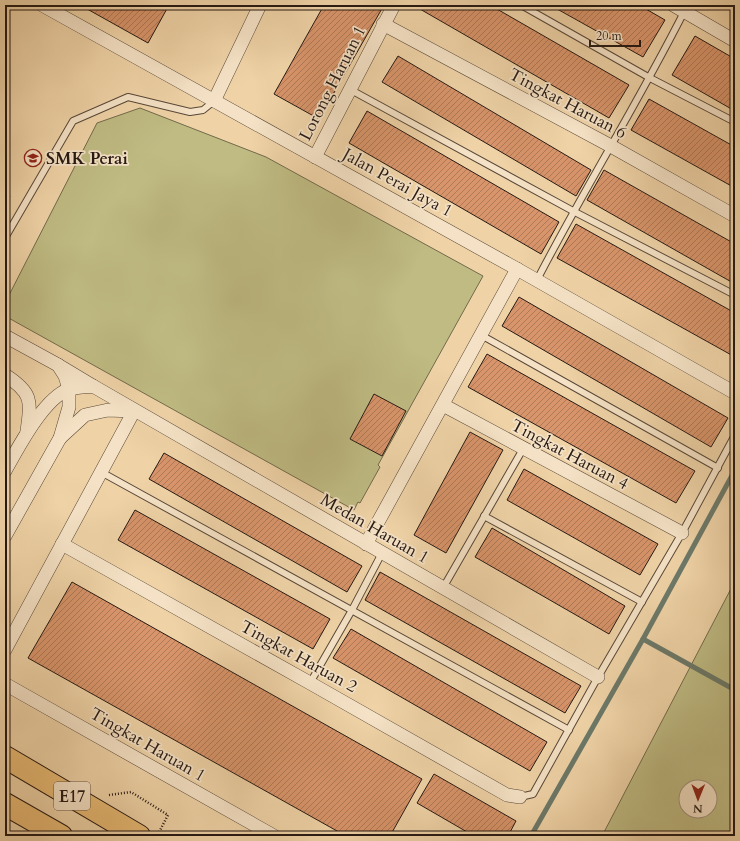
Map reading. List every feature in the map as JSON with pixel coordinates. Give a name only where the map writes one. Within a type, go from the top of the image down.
[{"type":"highway","name":"E17","points":[[5,757],[139,836]]},
{"type":"highway","name":"E17","points":[[5,804],[61,836]]},
{"type":"street","name":"Jalan Perai Jaya 1","points":[[42,5],[517,269],[735,393]]},
{"type":"street","points":[[214,101],[260,5]]},
{"type":"street","name":"Lorong Haruan 1","points":[[315,157],[351,90],[382,24],[394,5]]},
{"type":"street","points":[[673,5],[735,41]]},
{"type":"street","name":"Tingkat Haruan 6","points":[[382,24],[610,146],[735,216]]},
{"type":"street","points":[[366,544],[517,269]]},
{"type":"street","name":"Medan Haruan 1","points":[[5,336],[58,365],[134,411],[382,554],[598,676]]},
{"type":"street","points":[[5,536],[60,438],[69,407],[68,389],[65,376],[58,365]]},
{"type":"street","points":[[5,375],[20,384],[27,394],[30,406],[27,431]]},
{"type":"street","points":[[5,471],[27,431],[51,402],[68,389],[94,386]]},
{"type":"street","name":"Tingkat Haruan 4","points":[[443,405],[682,533]]},
{"type":"street","name":"Medan Haruan 1","points":[[60,438],[85,415],[108,410],[134,411]]},
{"type":"street","points":[[5,650],[134,411]]},
{"type":"street","name":"Tingkat Haruan 2","points":[[62,544],[507,795],[520,797]]},
{"type":"street","name":"Tingkat Haruan 1","points":[[5,684],[274,836]]},
{"type":"lane","points":[[521,5],[650,78],[735,122]]},
{"type":"lane","points":[[536,281],[573,211],[650,78],[684,12]]},
{"type":"lane","points":[[351,90],[573,211],[735,295]]},
{"type":"lane","points":[[5,238],[73,121],[128,97],[190,112],[203,110],[214,101]]},
{"type":"lane","points":[[481,335],[718,468]]},
{"type":"lane","points":[[520,797],[532,794],[598,676],[682,533],[735,435]]},
{"type":"lane","points":[[443,588],[523,449]]},
{"type":"lane","points":[[101,472],[569,730]]},
{"type":"lane","points":[[484,516],[642,602]]},
{"type":"lane","points":[[310,683],[382,554]]},
{"type":"path","points":[[130,792],[168,815],[157,836]]},
{"type":"shaded area","points":[[140,108],[266,157],[483,276],[378,465],[380,467],[360,503],[358,502],[354,510],[5,316],[5,303],[97,123]]},
{"type":"shaded area","points":[[735,581],[735,836],[602,836]]},
{"type":"building","points":[[80,5],[169,5],[148,43]]},
{"type":"building","points":[[324,5],[384,5],[319,119],[274,94]]},
{"type":"building","points":[[413,5],[490,5],[629,85],[609,118]]},
{"type":"building","points":[[550,5],[639,5],[665,20],[643,57]]},
{"type":"building","points":[[695,36],[735,59],[735,111],[672,75]]},
{"type":"building","points":[[398,56],[591,170],[576,196],[382,82]]},
{"type":"building","points":[[649,99],[735,147],[735,188],[631,130]]},
{"type":"building","points":[[367,111],[559,222],[541,254],[349,143]]},
{"type":"building","points":[[604,170],[735,244],[735,284],[587,200]]},
{"type":"building","points":[[5,193],[10,196],[5,205]]},
{"type":"building","points":[[576,224],[735,313],[735,357],[557,258]]},
{"type":"building","points":[[519,297],[728,418],[711,447],[502,326]]},
{"type":"building","points":[[487,354],[695,471],[676,503],[468,387]]},
{"type":"building","points":[[374,394],[406,411],[382,456],[350,439]]},
{"type":"building","points":[[470,432],[503,450],[446,553],[414,535]]},
{"type":"building","points":[[164,453],[362,566],[347,592],[149,479]]},
{"type":"building","points":[[524,469],[658,544],[640,575],[507,500]]},
{"type":"building","points":[[135,510],[330,619],[313,649],[118,540]]},
{"type":"building","points":[[492,528],[625,606],[609,634],[475,557]]},
{"type":"building","points":[[380,572],[581,686],[565,713],[365,600]]},
{"type":"building","points":[[72,582],[422,779],[390,836],[346,836],[28,658]]},
{"type":"building","points":[[351,629],[547,742],[530,771],[333,658]]},
{"type":"building","points":[[434,774],[516,821],[508,836],[474,836],[417,803]]},
{"type":"waterway","points":[[531,836],[643,639],[735,470]]},
{"type":"waterway","points":[[643,639],[735,690]]},
{"type":"place","name":"SMK Perai","points":[[33,158]]}]
